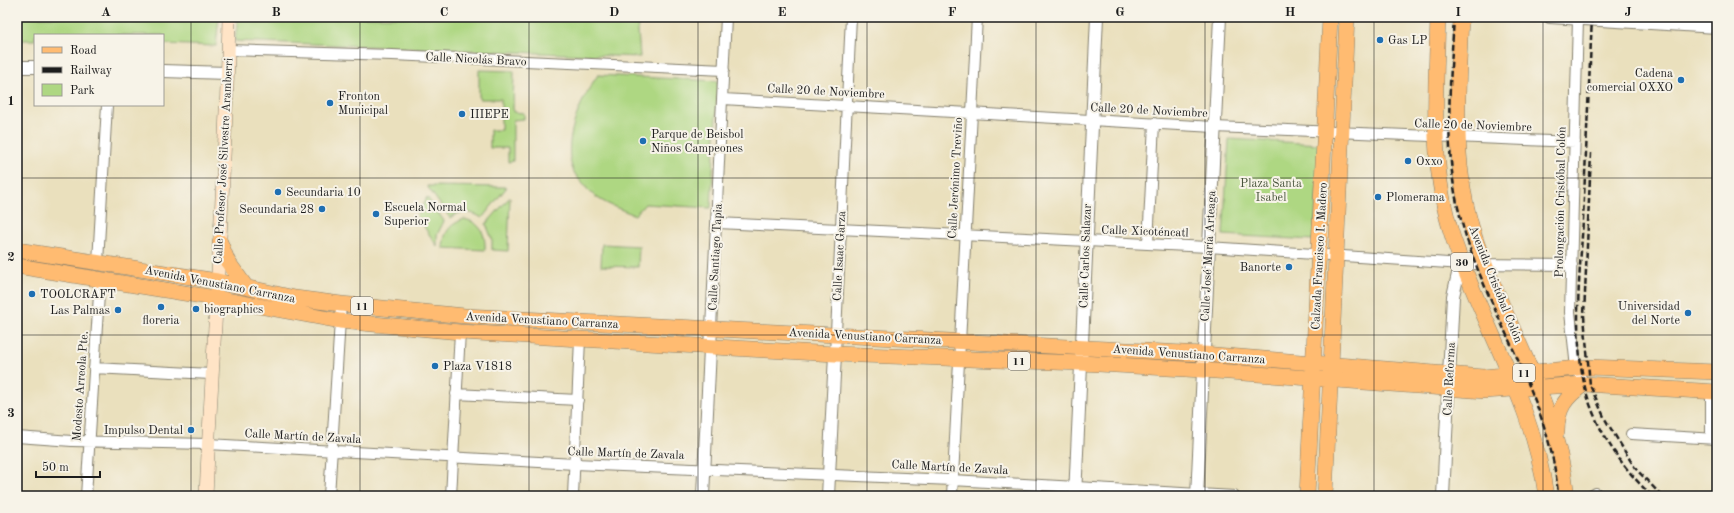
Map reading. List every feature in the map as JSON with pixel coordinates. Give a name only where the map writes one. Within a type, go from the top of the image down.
[{"type":"main road","name":"Calle Profesor José Silvestre Aramberri","points":[[206,496],[211,374],[220,242],[229,17]]},
{"type":"main road","name":"Calzada Francisco I. Madero","points":[[1307,496],[1330,17]]},
{"type":"main road","name":"Calzada Francisco I. Madero","points":[[1325,496],[1347,17]]},
{"type":"main road","name":"Avenida Cristóbal Colón","points":[[1438,17],[1435,137],[1444,206],[1453,238],[1463,264],[1513,381],[1537,447],[1546,496]]},
{"type":"main road","name":"Avenida Cristóbal Colón","points":[[1461,17],[1457,137],[1464,197],[1475,239],[1539,387],[1558,443],[1567,496]]},
{"type":"main road","points":[[220,242],[228,262],[246,287]]},
{"type":"main road","name":"Avenida Venustiano Carranza","points":[[17,250],[217,281],[295,298],[341,304],[531,320],[1203,354],[1331,364],[1449,382],[1485,391],[1533,372],[1576,368],[1717,372]]},
{"type":"main road","name":"Avenida Venustiano Carranza","points":[[17,266],[216,298],[340,321],[460,332],[835,354],[1081,363],[1202,370],[1330,380],[1449,382]]},
{"type":"main road","name":"Avenida Venustiano Carranza","points":[[1513,381],[1539,387],[1584,384],[1714,392]]},
{"type":"main road","points":[[1558,443],[1557,423],[1561,408],[1572,394],[1584,384]]},
{"type":"street","name":"Calle Santiago Tapia","points":[[703,496],[718,223],[726,17]]},
{"type":"street","name":"Calle Isaac Garza","points":[[828,496],[851,17]]},
{"type":"street","name":"Calle Jerónimo Treviño","points":[[952,496],[976,17]]},
{"type":"street","name":"Calle Carlos Salazar","points":[[1075,492],[1096,17]]},
{"type":"street","name":"Calle José María Arteaga","points":[[1197,495],[1220,17]]},
{"type":"street","points":[[1550,17],[1716,24]]},
{"type":"street","name":"Prolongación Cristóbal Colón","points":[[1578,19],[1570,312],[1576,368],[1584,384]]},
{"type":"street","name":"Calle Nicolás Bravo","points":[[228,50],[724,70]]},
{"type":"street","points":[[17,67],[34,67]]},
{"type":"street","points":[[164,71],[227,73]]},
{"type":"street","name":"Calle 20 de Noviembre","points":[[723,99],[1214,127],[1575,142]]},
{"type":"street","points":[[98,262],[107,106]]},
{"type":"street","points":[[1148,244],[1154,123]]},
{"type":"street","name":"Calle Xicoténcatl","points":[[718,223],[1208,247],[1463,264],[1572,265]]},
{"type":"street","name":"Calle Reforma","points":[[1443,496],[1453,296],[1458,274],[1463,264]]},
{"type":"street","name":"Modesto Arreola Pte.","points":[[86,496],[100,279]]},
{"type":"street","points":[[329,496],[341,304]]},
{"type":"street","points":[[451,496],[460,332]]},
{"type":"street","points":[[573,496],[580,339]]},
{"type":"street","points":[[94,368],[211,374]]},
{"type":"street","points":[[1631,434],[1714,438],[1714,392]]},
{"type":"street","points":[[456,394],[578,400]]},
{"type":"street","name":"Calle Martín de Zavala","points":[[17,437],[90,441],[208,444],[453,456],[575,464],[952,480],[1075,492],[1234,496]]},
{"type":"green space","points":[[17,17],[219,17],[216,46],[164,44],[164,34],[34,34],[34,40],[17,40]]},
{"type":"green space","points":[[238,17],[637,17],[640,57],[235,41]]},
{"type":"green space","points":[[479,70],[514,71],[513,112],[524,113],[524,119],[513,120],[513,161],[508,162],[508,148],[490,148],[490,130],[501,130],[501,99],[479,99]]},
{"type":"green space","name":"Parque de Beisbol Niños Campeones","points":[[598,75],[718,81],[711,208],[645,204],[635,215],[599,199],[580,181],[575,174],[571,163],[569,150],[571,136],[579,109],[591,85]]},
{"type":"green space","name":"Plaza Santa Isabel","points":[[1229,139],[1320,144],[1314,240],[1223,235]]},
{"type":"green space","points":[[427,186],[507,187],[482,218],[466,212],[454,215],[450,218]]},
{"type":"green space","points":[[427,197],[444,221],[437,235],[437,246],[417,216]]},
{"type":"green space","points":[[510,197],[508,251],[492,250],[492,239],[486,224]]},
{"type":"green space","points":[[464,219],[474,223],[481,230],[485,250],[443,248],[448,230]]},
{"type":"green space","points":[[602,244],[639,246],[638,267],[601,266]]},
{"type":"railway","points":[[1454,17],[1449,124],[1450,151],[1457,204],[1475,263],[1532,394],[1544,428],[1553,461],[1558,496]]},
{"type":"railway","points":[[1592,17],[1578,302],[1581,363],[1588,399],[1601,430],[1619,459],[1652,496]]},
{"type":"railway","points":[[1591,153],[1584,316],[1590,385],[1605,419],[1635,468],[1662,496]]},
{"type":"place","name":"Gas LP","points":[[1380,40]]},
{"type":"place","name":"Cadena comercial OXXO","points":[[1681,80]]},
{"type":"place","name":"Fronton Municipal","points":[[330,103]]},
{"type":"place","name":"IIIEPE","points":[[462,114]]},
{"type":"place","name":"Parque de Beisbol Niños Campeones","points":[[643,141]]},
{"type":"place","name":"Oxxo","points":[[1408,161]]},
{"type":"place","name":"Secundaria 10","points":[[278,192]]},
{"type":"place","name":"Plomerama","points":[[1378,197]]},
{"type":"place","name":"Secundaria 28","points":[[322,209]]},
{"type":"place","name":"Escuela Normal Superior","points":[[376,214]]},
{"type":"place","name":"Banorte","points":[[1289,267]]},
{"type":"place","name":"TOOLCRAFT","points":[[32,294]]},
{"type":"place","name":"floreria","points":[[161,307]]},
{"type":"place","name":"biographics","points":[[196,309]]},
{"type":"place","name":"Las Palmas","points":[[118,310]]},
{"type":"place","name":"Universidad del Norte","points":[[1688,313]]},
{"type":"place","name":"Plaza V1818","points":[[435,366]]},
{"type":"place","name":"Impulso Dental","points":[[191,430]]}]
